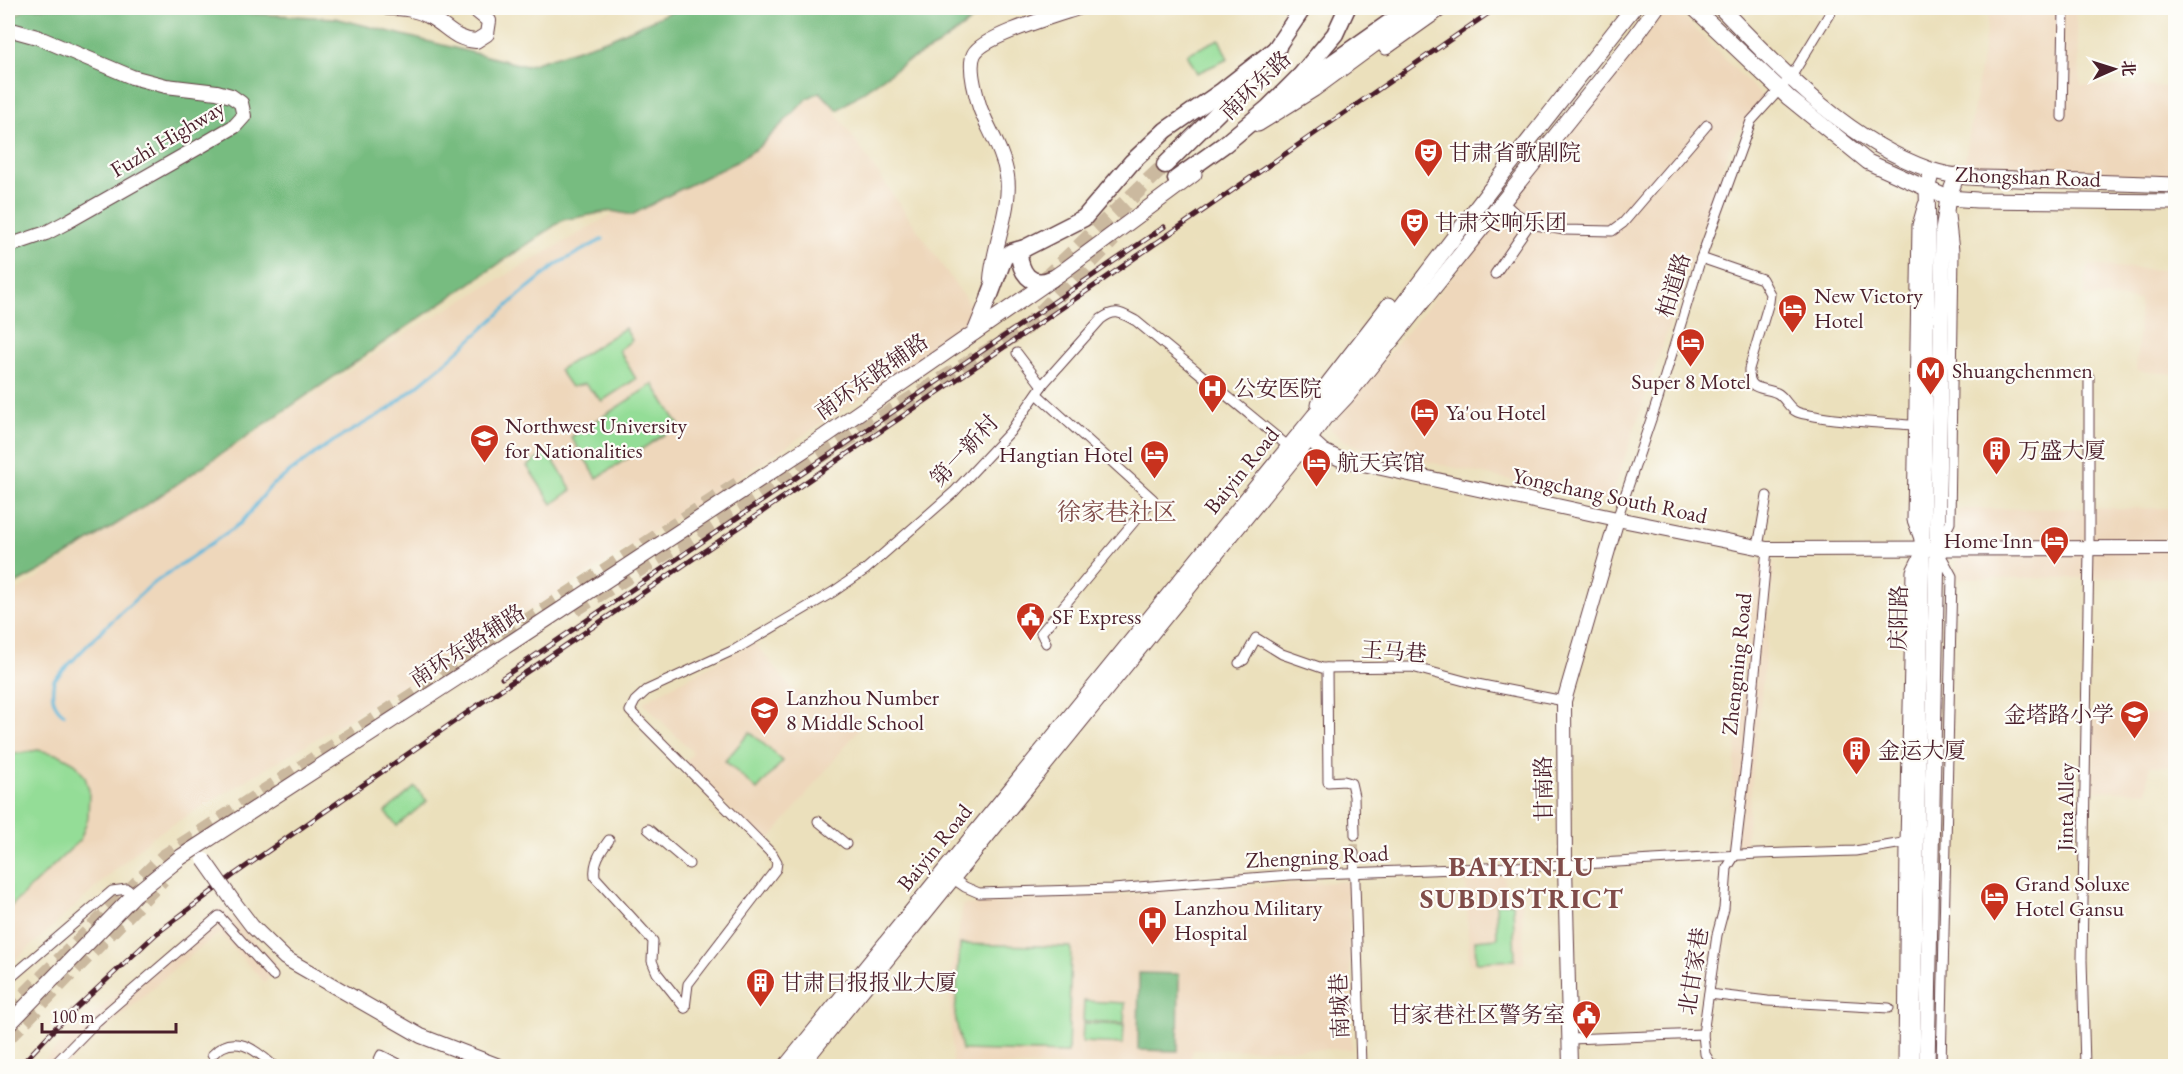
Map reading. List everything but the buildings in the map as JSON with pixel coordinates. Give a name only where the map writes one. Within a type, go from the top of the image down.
[{"type":"highway","name":"南环东路","points":[[1165,165],[1249,82],[1278,47],[1303,8]]},
{"type":"highway","name":"南环东路","points":[[1176,179],[1225,144],[1268,108],[1300,76],[1335,34],[1347,8]]},
{"type":"highway","points":[[1268,108],[1410,8]]},
{"type":"highway","points":[[1051,279],[1042,282],[1034,281],[1025,274],[1021,268],[1019,252],[1084,218],[1132,162],[1166,130],[1222,91],[1278,47]]},
{"type":"highway","points":[[990,295],[1004,258],[1011,252],[1025,248]]},
{"type":"main road","points":[[1314,89],[1424,8]]},
{"type":"main road","points":[[1314,89],[1323,87],[1368,59],[1441,8]]},
{"type":"main road","points":[[1318,419],[1327,385],[1622,8]]},
{"type":"main road","name":"Baiyin Road","points":[[1342,389],[1490,190],[1633,8]]},
{"type":"main road","name":"Baiyin Road","points":[[786,1066],[947,874],[1306,435],[1645,8]]},
{"type":"main road","points":[[1318,419],[1346,397],[1656,8]]},
{"type":"main road","name":"Zhongshan Road","points":[[1694,8],[1789,98],[1868,162],[1948,198],[2175,202]]},
{"type":"main road","name":"Zhongshan Road","points":[[1721,8],[1791,76],[1859,134],[1893,154],[1932,171],[1957,175],[2075,182],[2175,185]]},
{"type":"main road","name":"南环东路辅路","points":[[8,1025],[134,895],[181,856],[200,854],[784,463],[1150,209],[1265,119],[1314,89]]},
{"type":"main road","name":"庆阳路","points":[[1927,1066],[1929,548],[1927,189],[1932,171]]},
{"type":"main road","name":"庆阳路","points":[[1912,1066],[1910,842],[1929,548],[1943,231],[1948,198],[1957,175]]},
{"type":"main road","points":[[975,332],[990,295]]},
{"type":"main road","name":"Baiyin Road","points":[[800,1066],[947,874],[1289,447],[1306,435]]},
{"type":"street","points":[[388,8],[411,9],[429,16],[462,40],[476,41],[487,34],[489,21],[473,8]]},
{"type":"street","points":[[990,295],[991,276],[1008,188],[1007,174],[1000,149],[977,96],[972,75],[974,54],[982,45],[1001,35],[1078,8]]},
{"type":"street","name":"柏道路","points":[[1617,519],[1658,399],[1701,258],[1751,121],[1791,76],[1833,8]]},
{"type":"street","points":[[2062,117],[2064,8]]},
{"type":"street","name":"Fuzhi Highway","points":[[8,30],[37,37],[132,76],[166,86],[217,92],[231,96],[241,103],[244,116],[235,126],[65,223],[46,233],[8,246]]},
{"type":"street","points":[[1503,202],[1515,213],[1536,225],[1564,230],[1612,231],[1623,223],[1707,125]]},
{"type":"street","points":[[1927,189],[1917,225],[1912,520],[1929,548],[1952,576],[1941,1066]]},
{"type":"street","points":[[1495,274],[1531,222]]},
{"type":"street","points":[[1701,258],[1762,279],[1767,286],[1769,302],[1749,369],[1750,381],[1754,385],[1778,393],[1790,407],[1805,414],[1847,421],[1913,425]]},
{"type":"street","name":"第一新村","points":[[609,840],[600,852],[594,868],[595,877],[653,941],[652,961],[657,972],[685,1008],[688,984],[776,869],[777,862],[774,855],[630,711],[635,701],[647,690],[736,649],[833,592],[865,570],[954,492],[1010,432],[1039,390],[1101,319],[1108,314],[1121,312],[1136,321],[1289,447]]},
{"type":"street","points":[[1017,352],[1039,390],[1152,498],[1041,633],[1046,643]]},
{"type":"street","name":"Jinta Alley","points":[[2085,1066],[2082,960],[2090,549],[2090,377]]},
{"type":"street","name":"Yongchang South Road","points":[[1306,435],[1323,450],[1340,459],[1763,548],[2175,548]]},
{"type":"street","name":"Zhengning Road","points":[[1735,855],[1747,755],[1767,496]]},
{"type":"street","name":"甘南路","points":[[1570,1066],[1564,701],[1617,519]]},
{"type":"street","name":"王马巷","points":[[1239,663],[1244,660],[1256,638],[1282,654],[1327,668],[1412,667],[1564,701]]},
{"type":"street","points":[[1327,668],[1328,782],[1351,783],[1355,835]]},
{"type":"street","points":[[818,821],[846,844]]},
{"type":"street","points":[[648,829],[689,864]]},
{"type":"street","points":[[1903,1066],[1910,842]]},
{"type":"street","name":"Zhengning Road","points":[[947,874],[965,887],[979,893],[1113,889],[1290,875],[1855,851],[1910,842]]},
{"type":"street","name":"南城巷","points":[[1354,853],[1361,1066]]},
{"type":"street","points":[[200,854],[252,927],[285,958],[421,1036],[499,1066]]},
{"type":"street","name":"北甘家巷","points":[[1570,1039],[1703,1034],[1717,935],[1724,909],[1727,868],[1735,855]]},
{"type":"street","points":[[8,980],[112,891],[127,889],[134,895]]},
{"type":"street","points":[[53,1066],[97,1022],[219,916],[273,976]]},
{"type":"street","points":[[1709,994],[1768,1001],[1889,1008]]},
{"type":"street","points":[[1703,1034],[1705,1054],[1711,1064],[1716,1066]]},
{"type":"street","points":[[212,1055],[220,1047],[230,1044],[244,1045],[258,1052],[274,1066]]},
{"type":"street","points":[[376,1066],[381,1055],[404,1066]]},
{"type":"shaded area","points":[[1667,8],[1674,8],[1767,101],[1733,137],[1610,502],[1356,446],[1341,439],[1329,427],[1506,211]]},
{"type":"shaded area","points":[[1990,8],[2075,8],[2081,85],[2175,87],[2175,176],[1963,173]]},
{"type":"shaded area","name":"Northwest University for Nationalities","points":[[822,93],[981,321],[551,598],[152,837],[8,967],[8,597],[411,330]]},
{"type":"shaded area","points":[[2087,265],[2175,271],[2175,374],[2136,371],[2140,300],[2085,296]]},
{"type":"shaded area","points":[[2175,508],[2175,578],[1956,578],[1956,509]]},
{"type":"shaded area","points":[[1756,562],[1775,564],[1745,847],[1726,845]]},
{"type":"shaded area","name":"Lanzhou Number 8 Middle School","points":[[754,642],[793,690],[841,705],[864,723],[767,843],[682,766],[693,753],[643,702]]},
{"type":"shaded area","name":"金塔路小学","points":[[2175,714],[2175,766],[2150,766],[2147,792],[2094,790],[2093,715]]},
{"type":"shaded area","points":[[1504,875],[1505,899],[1522,899],[1524,964],[1469,965],[1466,877]]},
{"type":"shaded area","name":"Lanzhou Military Hospital","points":[[1348,881],[1352,1049],[1192,1050],[1190,1066],[953,1066],[949,987],[963,905]]},
{"type":"shaded area","points":[[222,907],[279,965],[265,983],[219,933],[177,966],[66,1066],[38,1066],[75,1030],[212,913]]},
{"type":"green space","points":[[27,8],[134,8],[335,18],[526,66],[609,39],[670,12],[701,8],[989,8],[937,46],[906,62],[837,110],[820,92],[808,98],[759,147],[736,162],[632,215],[611,211],[563,220],[139,510],[51,565],[8,588],[8,20]]},
{"type":"green space","points":[[1219,39],[1228,59],[1197,73],[1187,54]]},
{"type":"green space","points":[[625,328],[632,340],[619,350],[636,379],[602,401],[585,384],[571,387],[559,370]]},
{"type":"green space","points":[[653,384],[679,425],[597,478],[571,437]]},
{"type":"green space","points":[[548,452],[572,490],[552,504],[527,466]]},
{"type":"green space","points":[[750,732],[783,761],[757,790],[725,761]]},
{"type":"green space","points":[[38,750],[60,755],[75,763],[85,777],[89,790],[88,818],[80,840],[8,909],[8,755]]},
{"type":"green space","points":[[415,787],[427,801],[397,826],[385,812]]},
{"type":"green space","points":[[1496,903],[1513,903],[1515,960],[1476,962],[1475,940],[1497,938]]},
{"type":"green space","points":[[960,944],[1071,947],[1068,1053],[962,1050],[955,1015]]},
{"type":"green space","points":[[1139,973],[1179,974],[1178,1051],[1138,1050]]},
{"type":"green space","points":[[1084,1001],[1125,1003],[1124,1023],[1083,1021]]},
{"type":"green space","points":[[1083,1023],[1124,1025],[1123,1044],[1082,1042]]},
{"type":"waterway","points":[[64,714],[53,699],[54,680],[102,630],[151,585],[241,523],[271,486],[327,445],[389,409],[557,264],[603,239]]},
{"type":"tunnel","points":[[1044,280],[1165,165]]},
{"type":"tunnel","points":[[575,609],[1027,327],[1113,239]]},
{"type":"tunnel","points":[[8,1012],[164,857],[739,484]]},
{"type":"tunnel","points":[[1354,853],[1355,835]]},
{"type":"tunnel","points":[[8,1037],[162,879]]},
{"type":"railway","points":[[20,1066],[59,1024],[156,934],[235,874],[1496,8]]},
{"type":"railway","points":[[502,678],[1164,227]]},
{"type":"place","name":"甘肃省歌剧院","points":[[1428,178]]},
{"type":"place","name":"甘肃交响乐团","points":[[1414,248]]},
{"type":"place","name":"New Victory Hotel","points":[[1793,334]]},
{"type":"place","name":"Super 8 Motel","points":[[1691,368]]},
{"type":"place","name":"Shuangchenmen","points":[[1931,396]]},
{"type":"place","name":"公安医院","points":[[1213,414]]},
{"type":"place","name":"Ya'ou Hotel","points":[[1425,438]]},
{"type":"place","name":"Northwest University for Nationalities","points":[[484,464]]},
{"type":"place","name":"万盛大厦","points":[[1997,476]]},
{"type":"place","name":"Hangtian Hotel","points":[[1154,480]]},
{"type":"place","name":"航天宾馆","points":[[1316,488]]},
{"type":"place","name":"Home Inn","points":[[2054,566]]},
{"type":"place","name":"SF Express","points":[[1031,642]]},
{"type":"place","name":"Lanzhou Number 8 Middle School","points":[[765,736]]},
{"type":"place","name":"金塔路小学","points":[[2135,740]]},
{"type":"place","name":"金运大厦","points":[[1857,776]]},
{"type":"place","name":"Grand Soluxe Hotel Gansu","points":[[1994,922]]},
{"type":"place","name":"Lanzhou Military Hospital","points":[[1153,946]]},
{"type":"place","name":"甘肃日报报业大厦","points":[[760,1008]]},
{"type":"place","name":"甘家巷社区警务室","points":[[1586,1040]]},
{"type":"district","name":"徐家巷社区","points":[[1117,512]]},
{"type":"district","name":"BAIYINLU SUBDISTRICT","points":[[1522,882]]}]
